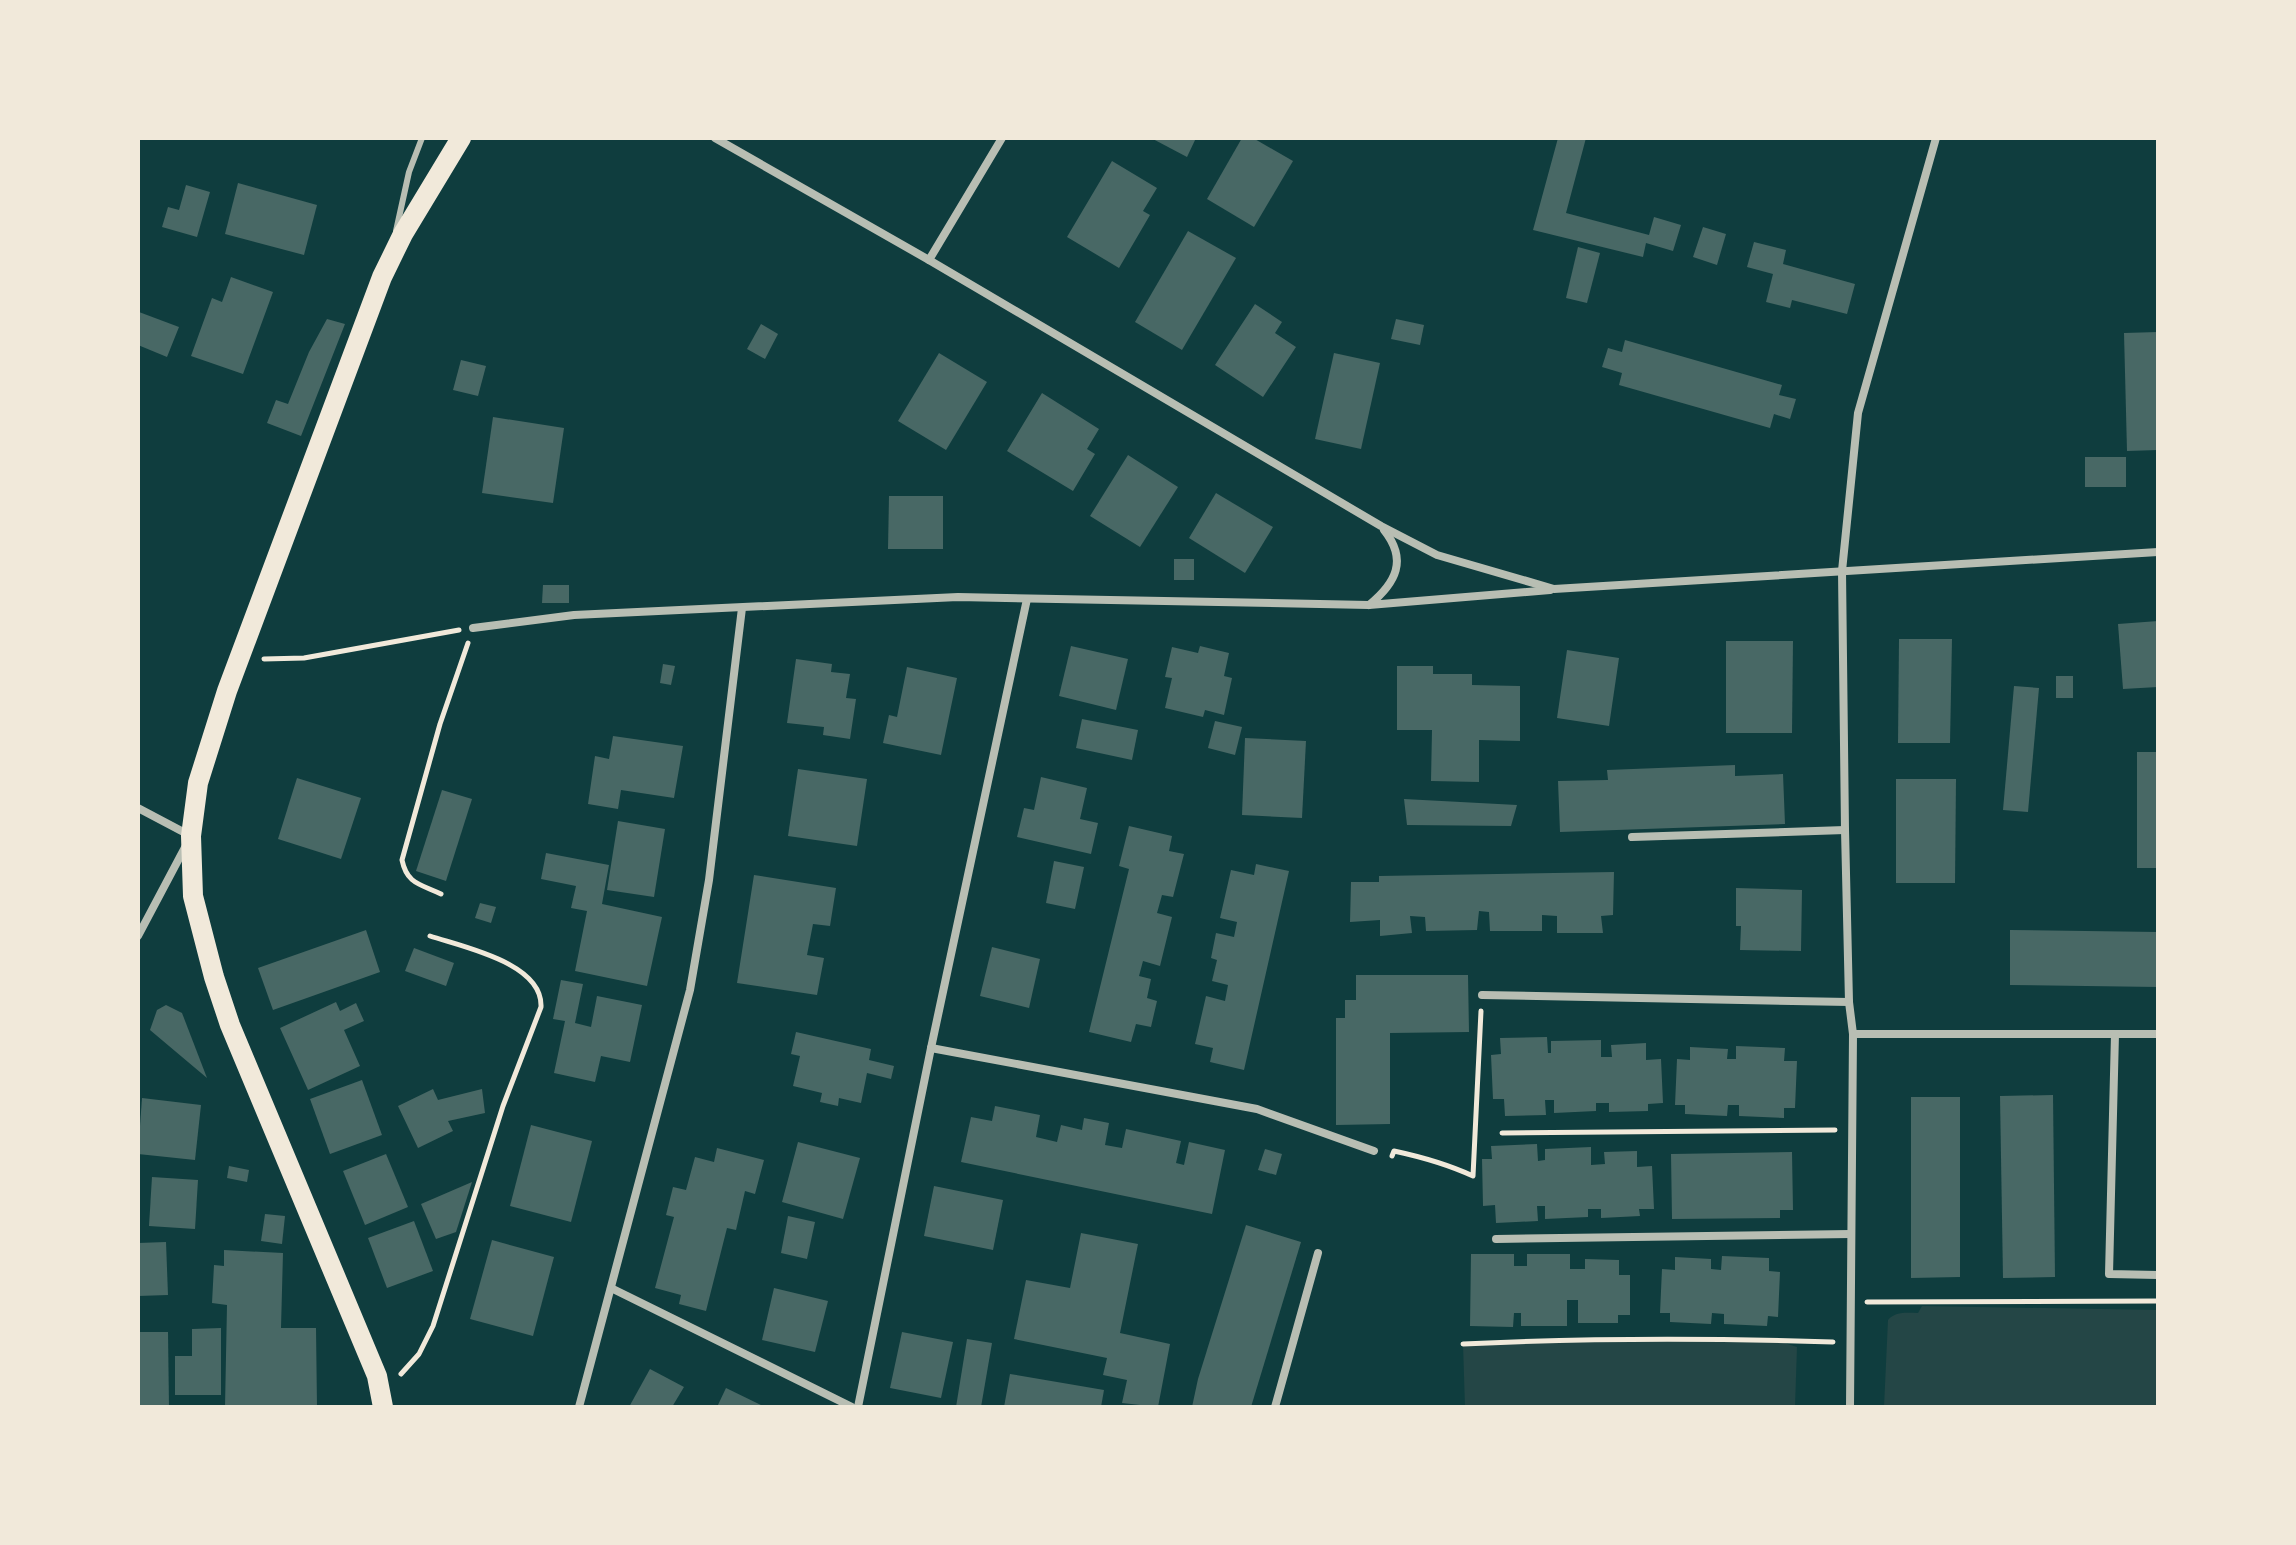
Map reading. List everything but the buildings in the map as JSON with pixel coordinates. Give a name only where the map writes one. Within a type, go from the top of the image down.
[{"type":"main road","points":[[397,1407],[382,1390],[249,1075],[222,1001],[193,896],[191,836],[198,783],[239,657],[390,261],[461,138]]},
{"type":"street","points":[[715,138],[1381,526],[1437,555],[1554,589]]},
{"type":"street","points":[[929,260],[1002,138]]},
{"type":"street","points":[[1850,1407],[1853,1034],[1849,1002],[1842,571],[1858,413],[1936,138]]},
{"type":"street","points":[[1369,605],[1391,585],[1395,573],[1395,549],[1381,526]]},
{"type":"street","points":[[473,628],[574,615],[958,597],[1369,605],[1554,589],[2158,552]]},
{"type":"street","points":[[858,1407],[1027,599]]},
{"type":"street","points":[[579,1407],[692,979],[709,880],[742,608]]},
{"type":"street","points":[[138,808],[191,836],[138,936]]},
{"type":"street","points":[[1632,837],[1845,830]]},
{"type":"street","points":[[1482,995],[1849,1002]]},
{"type":"street","points":[[1853,1034],[2158,1034]]},
{"type":"street","points":[[2115,1034],[2109,1274],[2158,1275]]},
{"type":"street","points":[[931,1048],[1257,1109],[1374,1151]]},
{"type":"street","points":[[1496,1239],[1851,1234]]},
{"type":"street","points":[[1275,1407],[1318,1253]]},
{"type":"street","points":[[611,1288],[852,1407]]},
{"type":"lane","points":[[390,261],[409,172],[422,138]]},
{"type":"path","points":[[239,657],[304,658],[473,628],[440,724],[402,860],[404,872],[410,880],[441,894]]},
{"type":"path","points":[[382,1390],[419,1354],[433,1326],[503,1106],[541,1007],[542,996],[534,982],[522,971],[430,936]]},
{"type":"path","points":[[1374,1151],[1391,1158],[1394,1151],[1414,1155],[1449,1164],[1473,1176],[1482,995]]},
{"type":"path","points":[[1502,1133],[1852,1130]]},
{"type":"path","points":[[1850,1302],[2158,1301]]},
{"type":"path","points":[[1463,1344],[1575,1339],[1850,1342]]},
{"type":"shaded area","points":[[1922,1306],[2158,1310],[2158,1407],[1884,1407],[1888,1320],[1898,1314],[1918,1313]]},
{"type":"shaded area","points":[[1701,1338],[1775,1340],[1797,1347],[1795,1407],[1465,1407],[1463,1344]]}]
